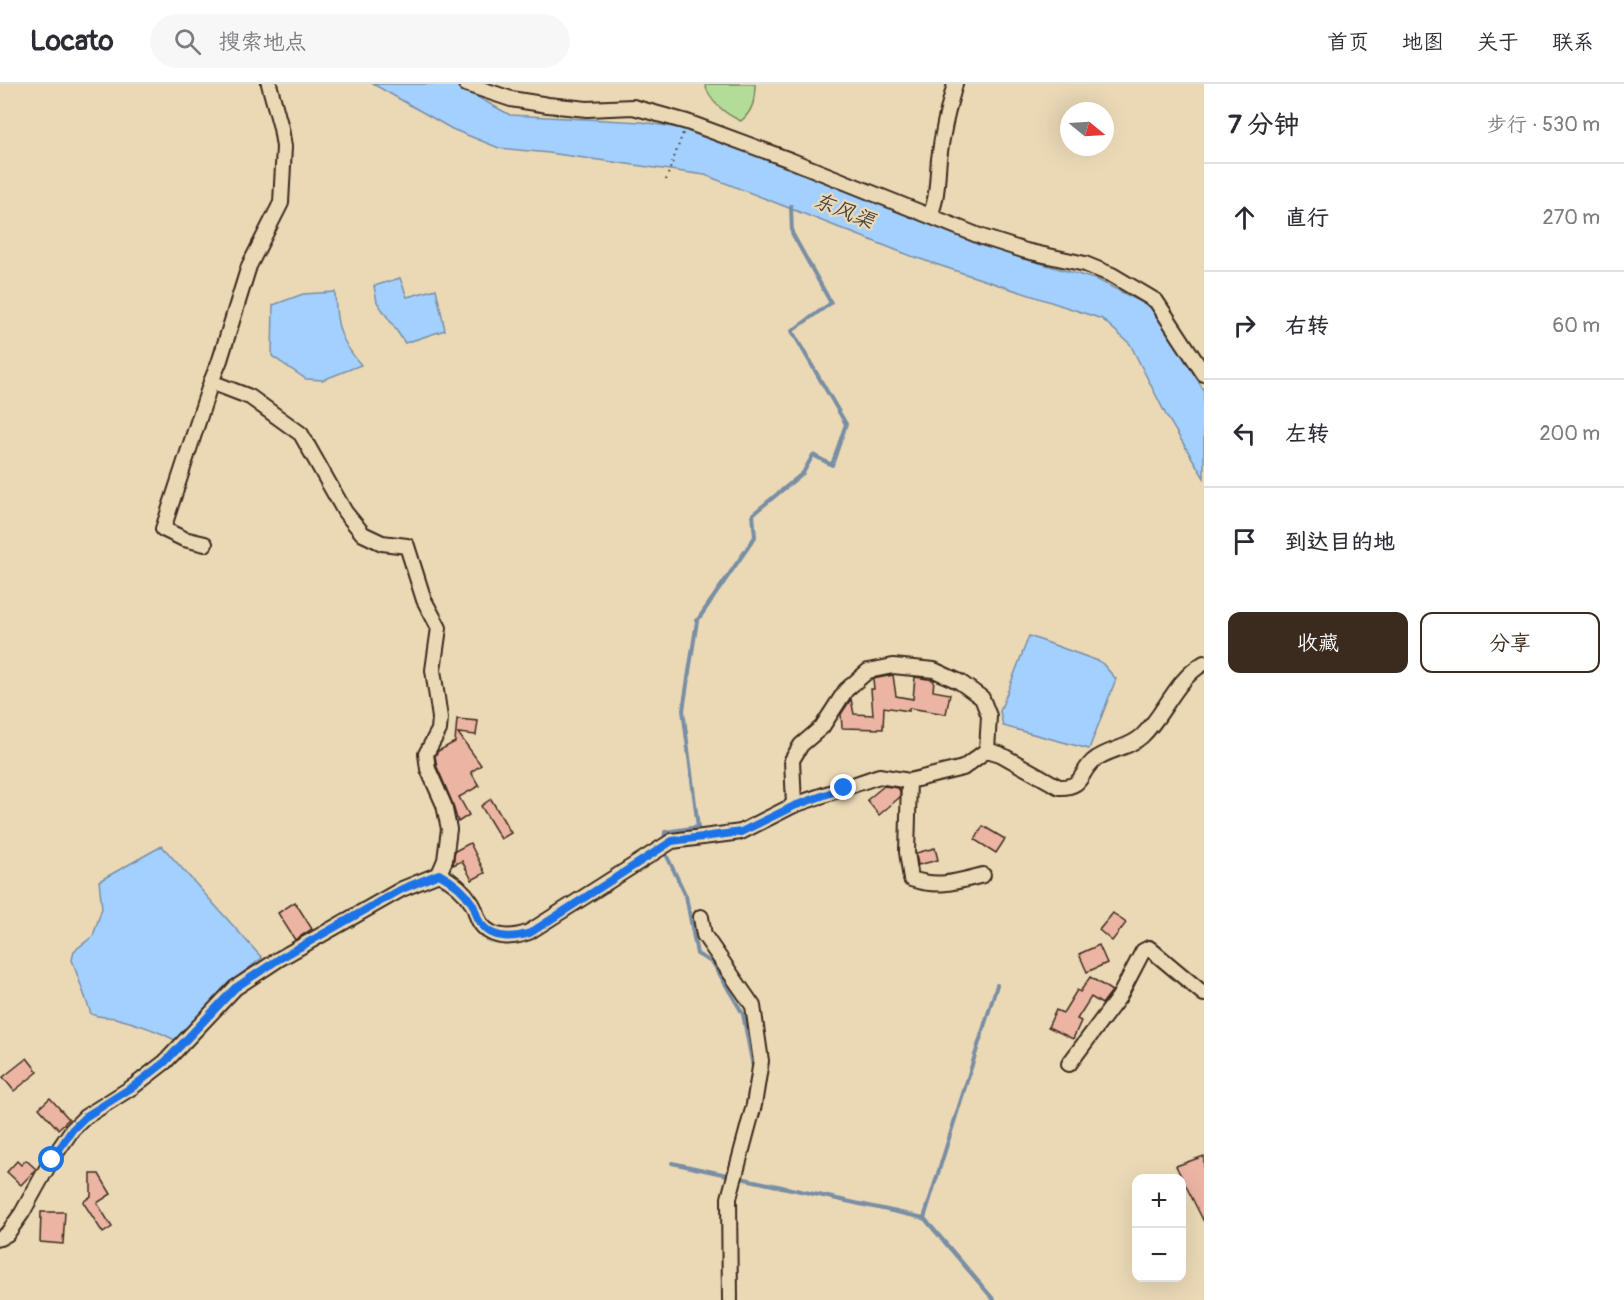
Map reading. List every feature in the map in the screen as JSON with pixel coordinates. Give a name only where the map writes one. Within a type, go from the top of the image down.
[{"type":"street","points":[[205,544],[184,539],[163,530],[249,266],[281,203],[284,147],[269,84]]},
{"type":"street","points":[[466,84],[512,99],[587,109],[633,107],[687,122],[982,237],[1026,251],[1085,264],[1112,274],[1156,301],[1204,374]]},
{"type":"street","points":[[930,215],[935,205],[939,156],[955,84]]},
{"type":"street","points":[[0,1238],[7,1234],[22,1213],[72,1130],[85,1117],[134,1086],[165,1062],[235,988],[279,959],[402,889],[439,874],[446,860],[449,829],[444,805],[428,769],[426,754],[438,730],[440,718],[433,670],[439,628],[424,600],[407,546],[382,543],[363,534],[345,512],[301,434],[250,397],[211,382]]},
{"type":"street","points":[[987,750],[1000,754],[1059,787],[1068,787],[1078,782],[1093,761],[1132,744],[1143,735],[1182,681],[1204,663]]},
{"type":"street","points":[[794,806],[792,760],[801,745],[822,727],[846,690],[868,671],[893,666],[934,670],[960,682],[982,698],[988,716],[987,750]]},
{"type":"street","points":[[439,874],[456,884],[472,903],[481,924],[494,934],[513,938],[530,933],[664,846],[741,832],[794,806],[879,776],[909,781],[963,768],[987,750]]},
{"type":"street","points":[[909,781],[907,852],[911,879],[928,884],[949,884],[983,875]]},
{"type":"street","points":[[701,916],[704,935],[753,1006],[761,1061],[753,1105],[729,1198],[730,1300]]},
{"type":"street","points":[[1069,1064],[1119,997],[1143,951],[1149,948],[1204,994]]},
{"type":"path","points":[[666,180],[687,122]]},
{"type":"green space","points":[[705,84],[755,84],[751,109],[741,121],[729,115],[710,96]]},
{"type":"water","name":"东风渠","points":[[373,84],[454,84],[510,115],[642,122],[704,132],[1019,257],[1098,280],[1157,310],[1204,391],[1204,478],[1166,415],[1130,344],[1102,319],[911,256],[705,175],[499,148],[452,129]]},
{"type":"water","points":[[400,278],[407,297],[436,289],[445,330],[405,343],[377,302],[374,286]]},
{"type":"water","points":[[335,292],[336,314],[340,331],[361,365],[323,380],[306,379],[272,356],[273,305],[303,294]]},
{"type":"water","points":[[1029,636],[1101,662],[1116,679],[1089,749],[1003,726],[1000,711]]},
{"type":"water","points":[[162,846],[262,958],[229,983],[175,1040],[130,1022],[91,1014],[72,960],[74,951],[93,936],[102,908],[99,881]]},
{"type":"building","points":[[893,675],[896,696],[913,699],[915,677],[934,680],[933,691],[950,694],[946,714],[909,708],[909,711],[884,707],[883,729],[842,728],[841,714],[851,699],[854,714],[873,715],[871,689],[874,689],[873,679]]},
{"type":"building","points":[[457,719],[478,721],[476,735],[458,733],[481,765],[471,772],[479,786],[459,797],[469,815],[458,822],[435,756],[438,751],[455,742]]},
{"type":"building","points":[[884,786],[898,788],[900,797],[879,815],[867,800]]},
{"type":"building","points":[[491,799],[511,833],[501,839],[481,806]]},
{"type":"building","points":[[983,826],[1005,839],[996,853],[975,840]]},
{"type":"building","points":[[470,843],[485,873],[472,880],[462,861],[453,865],[455,851]]},
{"type":"building","points":[[935,848],[938,860],[918,865],[916,853]]},
{"type":"building","points":[[295,902],[312,929],[295,940],[278,913]]},
{"type":"building","points":[[1113,913],[1126,923],[1112,941],[1099,930]]},
{"type":"building","points":[[1099,945],[1107,963],[1087,972],[1079,954]]},
{"type":"building","points":[[1090,977],[1112,991],[1102,1004],[1091,997],[1077,1019],[1081,1021],[1073,1039],[1048,1027],[1056,1010],[1063,1013],[1077,990],[1080,992]]},
{"type":"building","points":[[27,1058],[38,1072],[14,1091],[3,1077]]},
{"type":"building","points":[[50,1098],[69,1119],[58,1129],[39,1108]]},
{"type":"building","points":[[1204,1156],[1204,1222],[1186,1186],[1186,1174],[1180,1174],[1176,1166]]},
{"type":"building","points":[[26,1160],[36,1169],[21,1185],[7,1172],[17,1161],[21,1165]]},
{"type":"building","points":[[91,1174],[99,1174],[111,1194],[97,1203],[112,1227],[103,1233],[83,1202],[91,1196]]},
{"type":"building","points":[[41,1212],[65,1212],[63,1244],[40,1242]]},
{"type":"waterway","points":[[664,842],[665,832],[698,827],[683,710],[697,621],[755,537],[753,514],[803,473],[813,455],[832,465],[846,424],[792,331],[831,303],[792,233],[791,206]]},
{"type":"waterway","points":[[664,850],[686,896],[697,954],[713,963],[743,1014],[753,1067]]},
{"type":"waterway","points":[[924,1218],[997,985]]},
{"type":"waterway","points":[[746,1111],[752,1074]]},
{"type":"waterway","points":[[672,1163],[924,1218],[994,1300]]},
{"type":"route","points":[[52,1160],[72,1130],[85,1117],[134,1086],[165,1062],[235,988],[279,959],[402,889],[439,874],[456,884],[472,903],[481,924],[494,934],[513,938],[530,933],[672,841],[741,832],[794,806],[844,788]]}]
